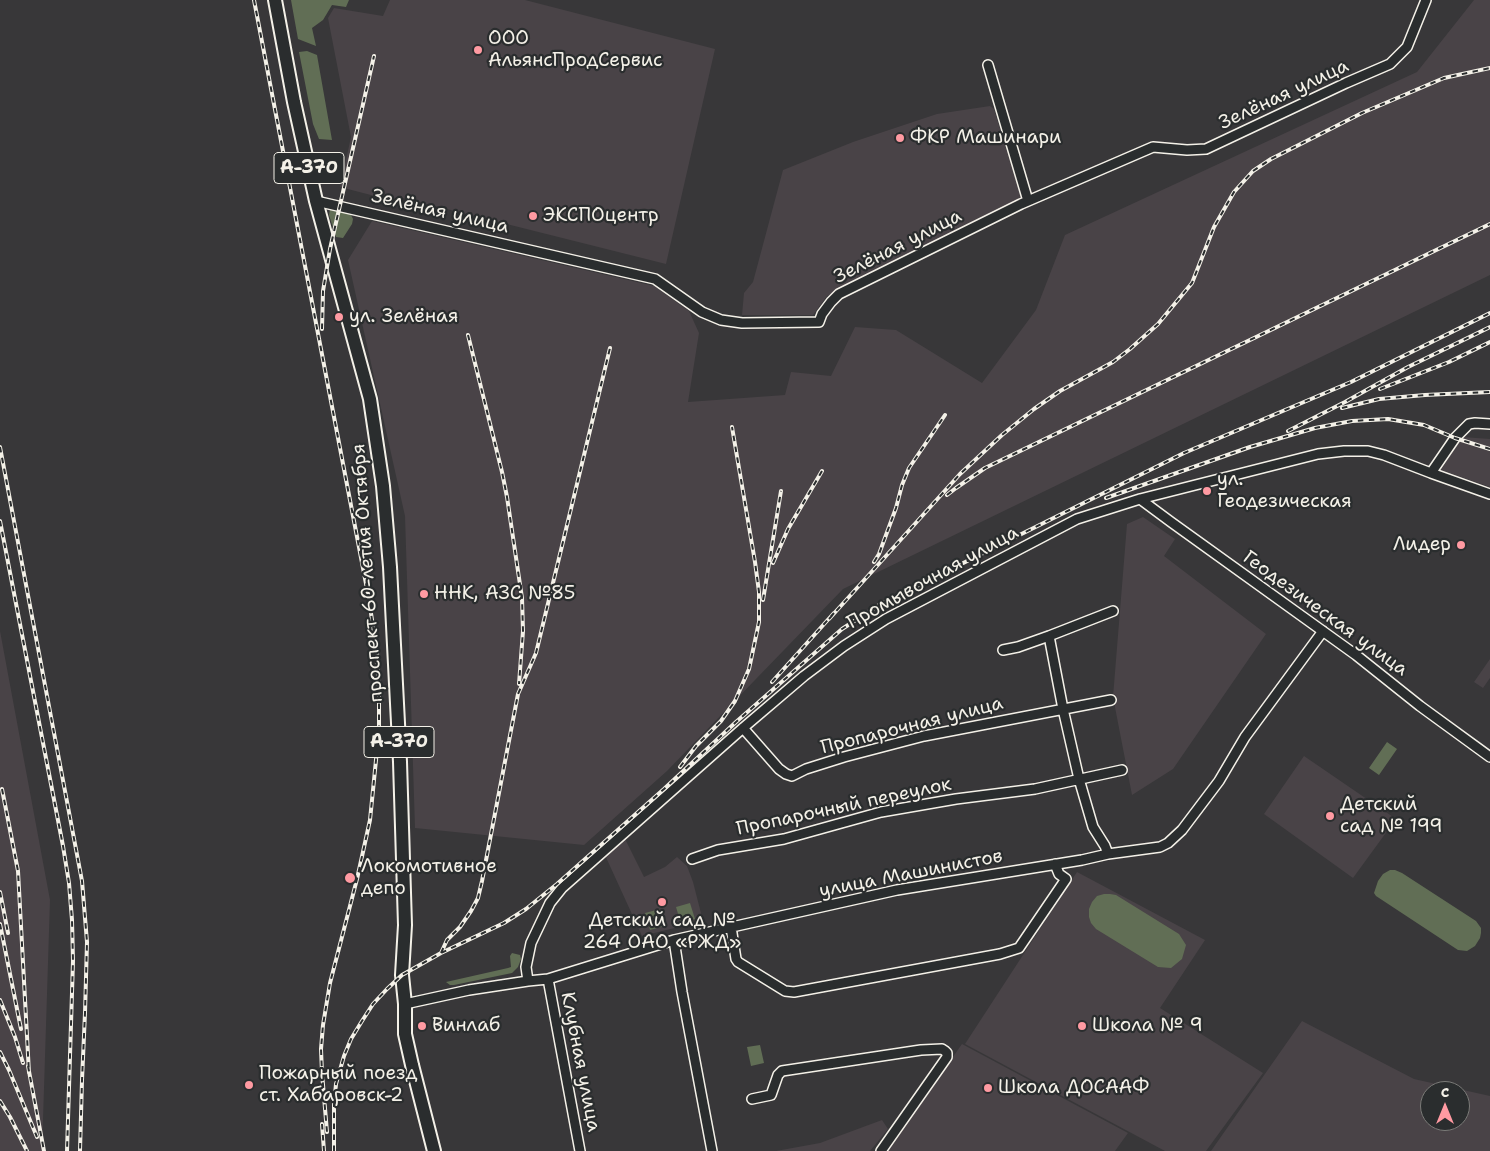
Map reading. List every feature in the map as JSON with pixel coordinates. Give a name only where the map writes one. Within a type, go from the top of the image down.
[{"type":"highway","name":"проспект 60-летия Октября","points":[[275,0],[294,102],[316,201],[370,399],[383,486],[390,567],[400,762],[405,925],[402,975],[405,1004],[405,1034],[434,1151]]},
{"type":"street","name":"Зелёная улица","points":[[316,201],[655,279],[702,312],[721,320],[742,323],[819,322],[830,302],[839,294],[1028,201],[1153,147],[1187,150],[1206,149],[1390,64],[1406,47],[1426,0]]},
{"type":"street","points":[[988,65],[1028,201]]},
{"type":"street","points":[[1431,473],[1454,438],[1469,424],[1490,424]]},
{"type":"street","name":"Промывочная улица","points":[[528,980],[526,968],[531,943],[550,903],[562,888],[804,676],[844,646],[886,619],[1077,519],[1140,499],[1318,454],[1344,451],[1368,451],[1384,455],[1490,494]]},
{"type":"street","name":"Геодезическая улица","points":[[1140,499],[1322,631],[1490,757]]},
{"type":"street","points":[[1004,650],[1049,636],[1113,611]]},
{"type":"street","name":"улица Машинистов","points":[[405,1004],[469,990],[528,980],[548,979],[674,940],[897,890],[1160,847],[1168,843],[1182,830],[1219,781],[1246,737],[1322,631]]},
{"type":"street","points":[[1049,636],[1079,779],[1093,827],[1108,854]]},
{"type":"street","name":"Пропарочная улица","points":[[743,728],[779,769],[792,776],[844,756],[924,736],[1111,700]]},
{"type":"street","name":"Пропарочный переулок","points":[[692,859],[718,850],[784,839],[881,812],[956,799],[1035,789],[1122,770]]},
{"type":"street","points":[[731,927],[738,962],[785,991],[801,992],[991,956],[1019,948],[1066,879],[1059,874],[1055,864]]},
{"type":"street","points":[[674,940],[712,1151]]},
{"type":"street","name":"Клубная улица","points":[[548,979],[580,1151]]},
{"type":"street","points":[[752,1099],[771,1096],[778,1075],[782,1071],[921,1050],[942,1049],[947,1052],[947,1058],[880,1151]]},
{"type":"shaded area","points":[[390,0],[525,0],[715,49],[666,264],[399,197],[394,201],[340,187],[351,137],[328,18],[334,8],[383,16]]},
{"type":"shaded area","points":[[1474,0],[1490,0],[1490,275],[843,589],[667,771],[584,845],[415,828],[405,516],[348,260],[372,221],[654,286],[689,311],[699,333],[688,402],[785,395],[791,372],[831,376],[855,327],[896,330],[982,383],[1036,310],[1065,235],[1417,72]]},
{"type":"shaded area","points":[[990,106],[994,109],[1021,198],[827,296],[813,315],[742,315],[744,293],[753,282],[783,170],[853,142],[937,114]]},
{"type":"shaded area","points":[[1462,437],[1490,439],[1490,487],[1441,470]]},
{"type":"shaded area","points":[[1143,517],[1175,539],[1164,556],[1266,634],[1173,769],[1132,795],[1113,697],[1127,524]]},
{"type":"shaded area","points":[[0,631],[50,900],[42,1151],[0,1151]]},
{"type":"shaded area","points":[[1490,659],[1490,678],[1483,688],[1474,682]]},
{"type":"shaded area","name":"Детский сад № 199","points":[[1304,756],[1396,819],[1353,878],[1264,814]]},
{"type":"shaded area","name":"Детский сад № 264 ОАО «РЖД»","points":[[624,837],[644,877],[665,867],[677,857],[687,866],[703,921],[642,936],[604,853]]},
{"type":"shaded area","name":"Школа № 9","points":[[1077,872],[1205,940],[1160,1008],[1263,1073],[1206,1151],[1165,1151],[965,1044]]},
{"type":"shaded area","points":[[1302,1021],[1414,1079],[1423,1081],[1420,1081],[1420,1131],[1470,1131],[1470,1092],[1490,1096],[1490,1151],[1211,1151]]},
{"type":"shaded area","name":"Школа ДОСААФ","points":[[962,1044],[1128,1133],[1115,1151],[887,1151]]},
{"type":"shaded area","points":[[882,1120],[888,1129],[870,1151],[776,1151],[820,1143]]},
{"type":"green space","points":[[291,0],[349,0],[346,7],[332,5],[323,20],[312,28],[316,46],[298,39]]},
{"type":"green space","points":[[307,51],[317,55],[332,140],[319,139],[313,124],[299,52]]},
{"type":"green space","points":[[330,209],[347,213],[353,219],[343,238],[336,237],[329,215]]},
{"type":"green space","points":[[1387,742],[1397,749],[1379,775],[1369,768]]},
{"type":"green space","points":[[1390,870],[1402,873],[1476,921],[1481,928],[1481,933],[1475,946],[1467,951],[1458,950],[1376,896],[1374,893],[1378,881],[1383,874]]},
{"type":"green space","points":[[1104,894],[1116,895],[1179,934],[1186,945],[1182,959],[1171,968],[1158,967],[1096,929],[1091,923],[1089,909],[1097,896]]},
{"type":"green space","points":[[690,903],[695,919],[681,924],[676,907]]},
{"type":"green space","points":[[660,909],[665,926],[650,930],[645,913]]},
{"type":"green space","points":[[512,953],[520,955],[521,959],[518,967],[512,973],[454,985],[446,982],[511,967],[510,956]]},
{"type":"green space","points":[[760,1045],[764,1063],[751,1066],[747,1047]]},
{"type":"railway","points":[[254,0],[368,594],[377,652],[379,730],[370,820],[330,983],[323,1025],[321,1049],[327,1132]]},
{"type":"railway","points":[[322,329],[323,291],[330,249],[374,56]]},
{"type":"railway","points":[[829,619],[960,474],[1002,435],[1060,391],[1113,362],[1158,324],[1192,283],[1214,227],[1234,192],[1253,171],[1271,159],[1362,113],[1444,78],[1490,68]]},
{"type":"railway","points":[[947,495],[985,468],[1490,224]]},
{"type":"railway","points":[[334,1151],[336,1084],[344,1056],[351,1039],[362,1021],[373,1004],[387,989],[402,975],[441,953],[504,923],[526,909],[557,884],[842,629],[879,605],[1184,453],[1351,382],[1490,313]]},
{"type":"railway","points":[[1288,431],[1408,367],[1490,327]]},
{"type":"railway","points":[[468,335],[502,472],[522,598],[523,631],[519,684]]},
{"type":"railway","points":[[1380,389],[1449,362],[1490,342]]},
{"type":"railway","points":[[441,953],[447,940],[460,927],[478,898],[518,694],[536,653],[610,348]]},
{"type":"railway","points":[[1342,408],[1379,399],[1490,392]]},
{"type":"railway","points":[[874,562],[879,554],[909,468],[945,415]]},
{"type":"railway","points":[[1106,498],[1250,447],[1315,428],[1352,421],[1388,419],[1424,425],[1455,438],[1490,449]]},
{"type":"railway","points":[[680,767],[696,746],[721,721],[735,701],[749,669],[759,622],[759,592],[755,562],[732,427]]},
{"type":"railway","points":[[0,447],[82,881],[87,942],[80,1151]]},
{"type":"railway","points":[[773,563],[788,529],[822,471]]},
{"type":"railway","points":[[763,600],[781,491]]},
{"type":"railway","points":[[0,521],[69,883],[73,961],[67,1151]]},
{"type":"railway","points":[[772,682],[834,613]]},
{"type":"railway","points":[[2,789],[18,871],[29,1073]]},
{"type":"railway","points":[[0,892],[8,933]]},
{"type":"railway","points":[[0,924],[21,1029]]},
{"type":"railway","points":[[0,1000],[23,1063]]},
{"type":"railway","points":[[0,1052],[37,1137]]},
{"type":"railway","points":[[28,1066],[44,1151]]},
{"type":"railway","points":[[0,1101],[27,1151]]},
{"type":"railway","points":[[322,1124],[324,1151]]},
{"type":"place","name":"ООО АльянсПродСервис","points":[[478,50]]},
{"type":"place","name":"ФКР Машинари","points":[[900,138]]},
{"type":"place","name":"ЭКСПОцентр","points":[[533,216]]},
{"type":"place","name":"ул. Зелёная","points":[[339,317]]},
{"type":"place","name":"ул. Геодезическая","points":[[1207,491]]},
{"type":"place","name":"Лидер","points":[[1461,545]]},
{"type":"place","name":"ННК, АЗС №85","points":[[424,594]]},
{"type":"place","name":"Детский сад № 199","points":[[1330,816]]},
{"type":"place","name":"Локомотивное депо","points":[[350,878]]},
{"type":"place","name":"Детский сад № 264 ОАО «РЖД»","points":[[662,902]]},
{"type":"place","name":"Винлаб","points":[[422,1026]]},
{"type":"place","name":"Школа № 9","points":[[1082,1026]]},
{"type":"place","name":"Пожарный поезд ст. Хабаровск-2","points":[[249,1085]]},
{"type":"place","name":"Школа ДОСААФ","points":[[988,1088]]}]
